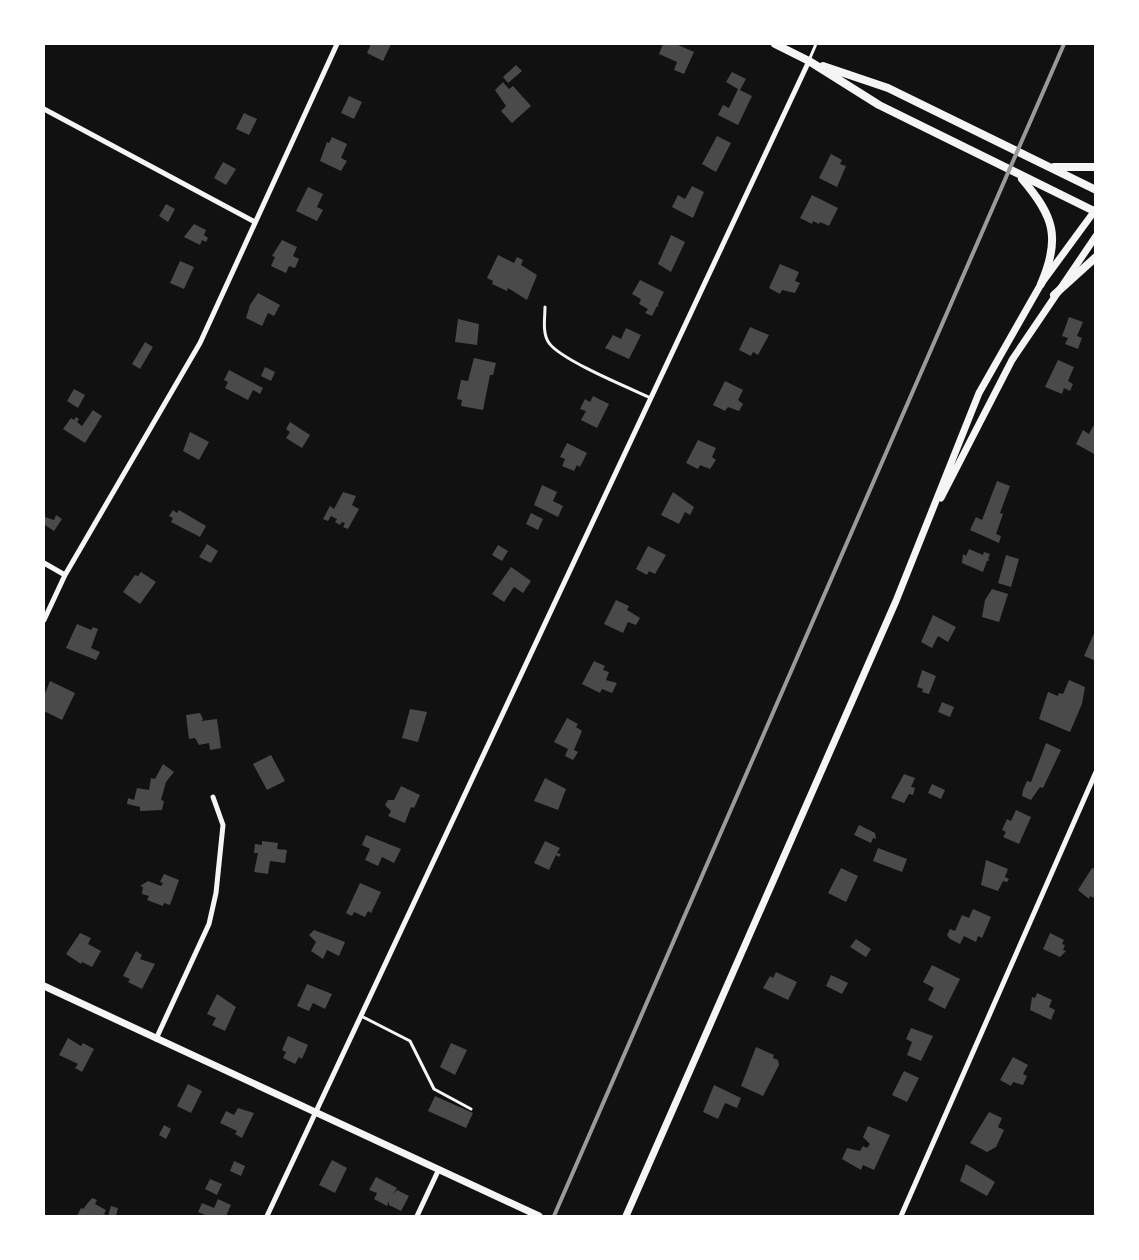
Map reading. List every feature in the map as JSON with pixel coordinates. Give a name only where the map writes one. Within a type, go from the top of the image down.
[{"type":"main road","points":[[775,44],[809,61],[879,105],[1095,211]]},
{"type":"main road","points":[[809,61],[888,88],[1095,190]]},
{"type":"main road","points":[[1049,166],[1095,168]]},
{"type":"main road","points":[[1020,176],[1044,207],[1052,228],[1052,261],[1041,284]]},
{"type":"main road","points":[[1054,295],[1095,257]]},
{"type":"street","points":[[44,620],[65,575],[200,343],[337,44]]},
{"type":"street","points":[[267,1216],[359,1015],[652,399],[809,61]]},
{"type":"street","points":[[44,109],[255,222]]},
{"type":"street","points":[[931,516],[952,456],[979,393],[1041,284],[1095,211]]},
{"type":"street","points":[[626,1216],[931,516],[997,388],[1054,295],[1095,236]]},
{"type":"street","points":[[44,563],[65,575]]},
{"type":"street","points":[[901,1216],[1095,772]]},
{"type":"street","points":[[156,1039],[196,956],[211,914],[223,825],[213,797]]},
{"type":"street","points":[[44,986],[539,1216]]},
{"type":"street","points":[[417,1216],[439,1169]]},
{"type":"lane","points":[[809,61],[816,44]]},
{"type":"lane","points":[[545,307],[544,331],[549,343],[562,354],[652,399]]},
{"type":"lane","points":[[359,1015],[410,1041],[434,1089],[471,1109]]},
{"type":"building","points":[[371,44],[391,44],[383,61],[367,53]]},
{"type":"building","points":[[663,44],[676,44],[694,52],[684,74],[674,70],[677,62],[659,54]]},
{"type":"building","points":[[516,65],[522,71],[508,83],[503,77]]},
{"type":"building","points":[[732,72],[746,79],[740,90],[752,96],[738,125],[718,115],[723,105],[729,108],[738,89],[726,82]]},
{"type":"building","points":[[503,82],[509,89],[513,86],[531,106],[512,123],[501,111],[506,106],[495,90]]},
{"type":"building","points":[[349,96],[362,102],[354,119],[341,113]]},
{"type":"building","points":[[244,113],[257,119],[249,135],[236,129]]},
{"type":"building","points":[[717,136],[731,143],[716,172],[702,164]]},
{"type":"building","points":[[332,137],[347,144],[341,158],[347,161],[341,171],[320,161],[327,142],[329,143]]},
{"type":"building","points":[[831,154],[842,160],[840,164],[846,166],[837,187],[819,178]]},
{"type":"building","points":[[223,162],[236,169],[226,185],[214,178]]},
{"type":"building","points":[[692,186],[704,192],[693,218],[672,207],[678,195],[685,199]]},
{"type":"building","points":[[308,187],[323,194],[317,207],[323,210],[317,221],[296,211]]},
{"type":"building","points":[[812,195],[838,208],[829,226],[813,221],[812,224],[800,218]]},
{"type":"building","points":[[166,204],[175,209],[168,222],[159,216]]},
{"type":"building","points":[[194,224],[206,230],[204,235],[208,238],[206,242],[202,240],[200,245],[184,237]]},
{"type":"building","points":[[671,235],[685,242],[671,272],[658,264]]},
{"type":"building","points":[[282,240],[297,247],[293,256],[299,259],[295,268],[289,266],[286,273],[271,266],[275,257],[272,256]]},
{"type":"building","points":[[498,255],[514,263],[517,257],[523,260],[521,265],[537,275],[527,300],[508,288],[507,291],[492,284],[493,281],[487,278]]},
{"type":"building","points":[[180,261],[194,267],[184,289],[170,283]]},
{"type":"building","points":[[780,264],[799,272],[795,281],[800,283],[795,293],[782,290],[780,294],[769,288]]},
{"type":"building","points":[[640,280],[664,292],[658,304],[659,307],[657,306],[652,316],[645,313],[648,309],[639,304],[641,299],[632,294]]},
{"type":"building","points":[[258,293],[280,305],[274,316],[268,313],[262,326],[246,318],[250,305]]},
{"type":"building","points":[[1069,317],[1083,322],[1077,336],[1082,338],[1078,349],[1065,344],[1068,338],[1062,336]]},
{"type":"building","points":[[458,319],[479,324],[477,345],[455,342]]},
{"type":"building","points":[[750,327],[769,335],[758,355],[753,352],[751,356],[739,350]]},
{"type":"building","points":[[626,328],[641,335],[629,359],[605,348],[613,335],[621,339]]},
{"type":"building","points":[[145,342],[153,347],[140,369],[132,364]]},
{"type":"building","points":[[474,358],[496,363],[493,375],[490,375],[483,410],[461,406],[462,400],[457,399],[461,380],[468,381]]},
{"type":"building","points":[[1058,360],[1074,367],[1068,381],[1073,384],[1070,391],[1064,388],[1062,394],[1045,387]]},
{"type":"building","points":[[265,367],[275,372],[271,381],[261,376]]},
{"type":"building","points":[[229,370],[263,388],[260,394],[253,390],[248,400],[225,388],[228,382],[224,380]]},
{"type":"building","points":[[725,381],[743,390],[738,400],[743,404],[739,411],[728,407],[725,411],[713,405]]},
{"type":"building","points":[[74,389],[85,395],[78,408],[67,401]]},
{"type":"building","points":[[593,396],[609,404],[597,428],[581,420],[586,411],[580,409],[585,399],[590,402]]},
{"type":"building","points":[[93,410],[102,416],[85,443],[63,429],[71,418],[74,420],[76,417],[79,419],[77,422],[82,426]]},
{"type":"building","points":[[290,422],[310,435],[302,448],[286,438],[290,432],[286,429]]},
{"type":"building","points":[[1093,426],[1096,427],[1096,455],[1076,444],[1083,430],[1089,434]]},
{"type":"building","points":[[190,432],[209,442],[199,460],[183,451]]},
{"type":"building","points":[[698,440],[716,448],[712,457],[716,460],[710,469],[700,465],[698,469],[686,463]]},
{"type":"building","points":[[567,443],[587,453],[580,467],[577,465],[574,471],[562,466],[565,459],[560,457]]},
{"type":"building","points":[[997,481],[1010,486],[1000,513],[1003,514],[996,534],[1001,536],[999,543],[970,530],[976,517],[982,520]]},
{"type":"building","points":[[542,485],[557,492],[553,501],[563,506],[558,517],[534,505]]},
{"type":"building","points":[[343,492],[356,496],[352,505],[359,509],[348,529],[343,527],[345,523],[342,522],[340,525],[335,522],[337,519],[331,516],[328,521],[323,519],[330,506],[334,509]]},
{"type":"building","points":[[673,492],[694,507],[690,515],[685,512],[679,524],[661,515]]},
{"type":"building","points":[[173,510],[177,513],[179,510],[206,526],[200,537],[171,522],[173,518],[169,516]]},
{"type":"building","points":[[531,513],[543,519],[538,530],[526,524]]},
{"type":"building","points":[[56,515],[62,519],[54,531],[45,525],[44,527],[45,517],[54,520]]},
{"type":"building","points":[[207,544],[218,551],[211,563],[199,557]]},
{"type":"building","points":[[498,545],[508,551],[502,561],[492,555]]},
{"type":"building","points":[[648,546],[666,555],[655,574],[649,571],[647,575],[636,569]]},
{"type":"building","points":[[969,549],[983,555],[984,552],[990,554],[988,559],[990,560],[987,561],[983,572],[962,563],[963,554],[966,556]]},
{"type":"building","points":[[1006,555],[1019,559],[1011,587],[998,583]]},
{"type":"building","points":[[511,567],[531,581],[523,593],[514,587],[504,602],[492,594]]},
{"type":"building","points":[[141,572],[156,582],[140,604],[123,592],[135,575],[138,576]]},
{"type":"building","points":[[992,589],[1008,594],[999,622],[982,617],[985,600]]},
{"type":"building","points":[[616,600],[629,606],[627,610],[640,618],[636,625],[628,622],[623,633],[604,624]]},
{"type":"building","points":[[933,615],[956,627],[948,642],[938,636],[932,648],[921,642]]},
{"type":"building","points":[[77,624],[91,630],[93,627],[98,629],[91,648],[100,652],[96,660],[66,648]]},
{"type":"building","points":[[1096,629],[1096,661],[1084,656]]},
{"type":"building","points":[[594,661],[605,666],[603,670],[609,672],[606,680],[617,683],[612,693],[602,689],[600,693],[582,684]]},
{"type":"building","points":[[922,670],[936,676],[929,694],[917,687]]},
{"type":"building","points":[[1069,680],[1085,687],[1082,704],[1070,732],[1039,719],[1048,692],[1058,696],[1059,693],[1063,694]]},
{"type":"building","points":[[50,681],[75,693],[62,720],[44,711],[44,696]]},
{"type":"building","points":[[942,702],[954,707],[950,717],[938,712]]},
{"type":"building","points":[[410,709],[427,712],[418,742],[402,738]]},
{"type":"building","points":[[200,713],[203,719],[201,721],[217,719],[221,748],[210,750],[209,743],[199,745],[195,738],[189,739],[186,715]]},
{"type":"building","points":[[567,718],[578,724],[576,727],[582,731],[574,750],[578,752],[573,760],[565,756],[568,749],[554,742]]},
{"type":"building","points":[[1046,743],[1061,750],[1043,788],[1040,787],[1031,800],[1022,796],[1023,790],[1027,781],[1031,782]]},
{"type":"building","points":[[271,755],[285,781],[267,790],[253,764]]},
{"type":"building","points":[[163,764],[174,772],[166,782],[161,800],[164,801],[162,810],[140,811],[140,807],[127,804],[128,798],[134,800],[137,788],[149,790],[151,778],[155,779]]},
{"type":"building","points":[[904,774],[915,778],[911,787],[915,788],[913,795],[909,794],[904,803],[891,798]]},
{"type":"building","points":[[545,778],[566,789],[558,810],[534,801]]},
{"type":"building","points":[[932,784],[945,790],[941,799],[928,793]]},
{"type":"building","points":[[401,786],[420,795],[414,808],[411,807],[405,823],[388,816],[391,811],[385,805],[388,800],[394,800]]},
{"type":"building","points":[[1016,810],[1031,817],[1019,844],[1003,837],[1006,832],[1002,830],[1007,819],[1011,821]]},
{"type":"building","points":[[859,825],[875,833],[876,839],[873,838],[871,843],[854,835]]},
{"type":"building","points":[[366,835],[401,849],[394,863],[382,857],[378,866],[365,860],[370,849],[362,845]]},
{"type":"building","points":[[262,841],[278,843],[277,849],[287,850],[285,863],[270,861],[268,874],[254,872],[258,853],[254,853],[255,844],[262,845]]},
{"type":"building","points":[[545,841],[560,848],[557,853],[561,854],[559,857],[556,855],[549,870],[534,863]]},
{"type":"building","points":[[878,848],[907,859],[902,872],[873,861]]},
{"type":"building","points":[[986,860],[1008,869],[1005,877],[1009,879],[1007,882],[1003,881],[998,891],[981,885]]},
{"type":"building","points":[[841,868],[858,876],[846,902],[828,893]]},
{"type":"building","points":[[1092,868],[1096,869],[1096,899],[1090,896],[1089,899],[1078,890]]},
{"type":"building","points":[[164,874],[179,880],[170,905],[164,903],[163,906],[147,900],[149,896],[142,894],[143,887],[140,886],[148,881],[161,886],[163,883],[160,882]]},
{"type":"building","points":[[360,883],[381,892],[371,913],[368,911],[365,917],[354,912],[352,916],[346,913]]},
{"type":"building","points":[[973,909],[991,917],[982,938],[978,936],[976,942],[964,936],[960,944],[950,939],[947,935],[950,929],[955,931],[962,915],[969,918]]},
{"type":"building","points":[[314,930],[345,942],[339,956],[327,950],[323,959],[311,951],[316,942],[309,935]]},
{"type":"building","points":[[80,933],[91,938],[88,944],[101,951],[92,967],[82,962],[81,964],[66,954]]},
{"type":"building","points":[[1050,933],[1064,940],[1063,950],[1066,951],[1060,957],[1043,949]]},
{"type":"building","points":[[856,939],[871,949],[866,957],[850,947]]},
{"type":"building","points":[[136,951],[142,955],[140,959],[155,964],[142,989],[128,982],[130,979],[123,976]]},
{"type":"building","points":[[932,965],[960,979],[945,1009],[928,1000],[934,988],[923,982]]},
{"type":"building","points":[[776,972],[797,982],[788,1000],[763,988],[770,976],[773,978]]},
{"type":"building","points":[[831,975],[848,983],[842,994],[826,986]]},
{"type":"building","points":[[307,984],[332,994],[325,1009],[313,1003],[309,1011],[297,1006]]},
{"type":"building","points":[[1037,993],[1052,1000],[1049,1007],[1055,1010],[1051,1020],[1030,1010],[1032,997],[1035,998]]},
{"type":"building","points":[[217,994],[236,1007],[225,1031],[212,1025],[216,1018],[207,1014]]},
{"type":"building","points":[[911,1028],[933,1036],[921,1061],[907,1055],[912,1042],[906,1039]]},
{"type":"building","points":[[288,1036],[308,1045],[302,1059],[299,1057],[295,1064],[283,1058],[286,1052],[282,1050]]},
{"type":"building","points":[[68,1038],[81,1046],[83,1043],[94,1049],[82,1072],[75,1068],[78,1064],[59,1055]]},
{"type":"building","points":[[451,1043],[467,1050],[455,1075],[440,1067]]},
{"type":"building","points":[[756,1047],[774,1055],[773,1058],[778,1060],[779,1065],[763,1096],[741,1086]]},
{"type":"building","points":[[1013,1057],[1028,1065],[1023,1074],[1027,1076],[1023,1085],[1013,1082],[1011,1086],[1000,1080]]},
{"type":"building","points":[[904,1071],[919,1078],[907,1102],[892,1095]]},
{"type":"building","points":[[188,1084],[202,1091],[191,1113],[177,1106]]},
{"type":"building","points":[[714,1085],[741,1098],[737,1108],[725,1103],[718,1119],[703,1112]]},
{"type":"building","points":[[435,1096],[473,1113],[466,1128],[428,1111]]},
{"type":"building","points":[[238,1108],[254,1113],[242,1138],[235,1134],[237,1131],[220,1123],[226,1111],[234,1115]]},
{"type":"building","points":[[989,1112],[1002,1118],[998,1127],[1004,1130],[996,1147],[987,1152],[970,1143]]},
{"type":"building","points":[[164,1125],[171,1129],[166,1139],[159,1135]]},
{"type":"building","points":[[868,1126],[890,1135],[874,1170],[863,1165],[861,1170],[842,1159],[847,1148],[860,1151],[863,1146],[867,1148],[870,1144],[863,1137]]},
{"type":"building","points":[[332,1160],[347,1168],[335,1193],[319,1185]]},
{"type":"building","points":[[234,1161],[245,1166],[241,1176],[230,1171]]},
{"type":"building","points":[[966,1164],[995,1182],[987,1196],[960,1181]]},
{"type":"building","points":[[376,1177],[397,1188],[393,1194],[397,1190],[409,1196],[401,1211],[389,1205],[389,1201],[387,1206],[374,1199],[377,1193],[369,1190]]},
{"type":"building","points":[[210,1179],[222,1184],[217,1195],[205,1189]]},
{"type":"building","points":[[92,1198],[97,1200],[95,1204],[106,1210],[104,1214],[108,1216],[77,1216],[81,1208],[83,1209]]},
{"type":"building","points":[[218,1199],[231,1205],[226,1216],[208,1216],[198,1212],[202,1203],[214,1208]]},
{"type":"building","points":[[111,1206],[118,1208],[116,1216],[108,1216]]},
{"type":"railway","points":[[554,1216],[1064,44]]}]
